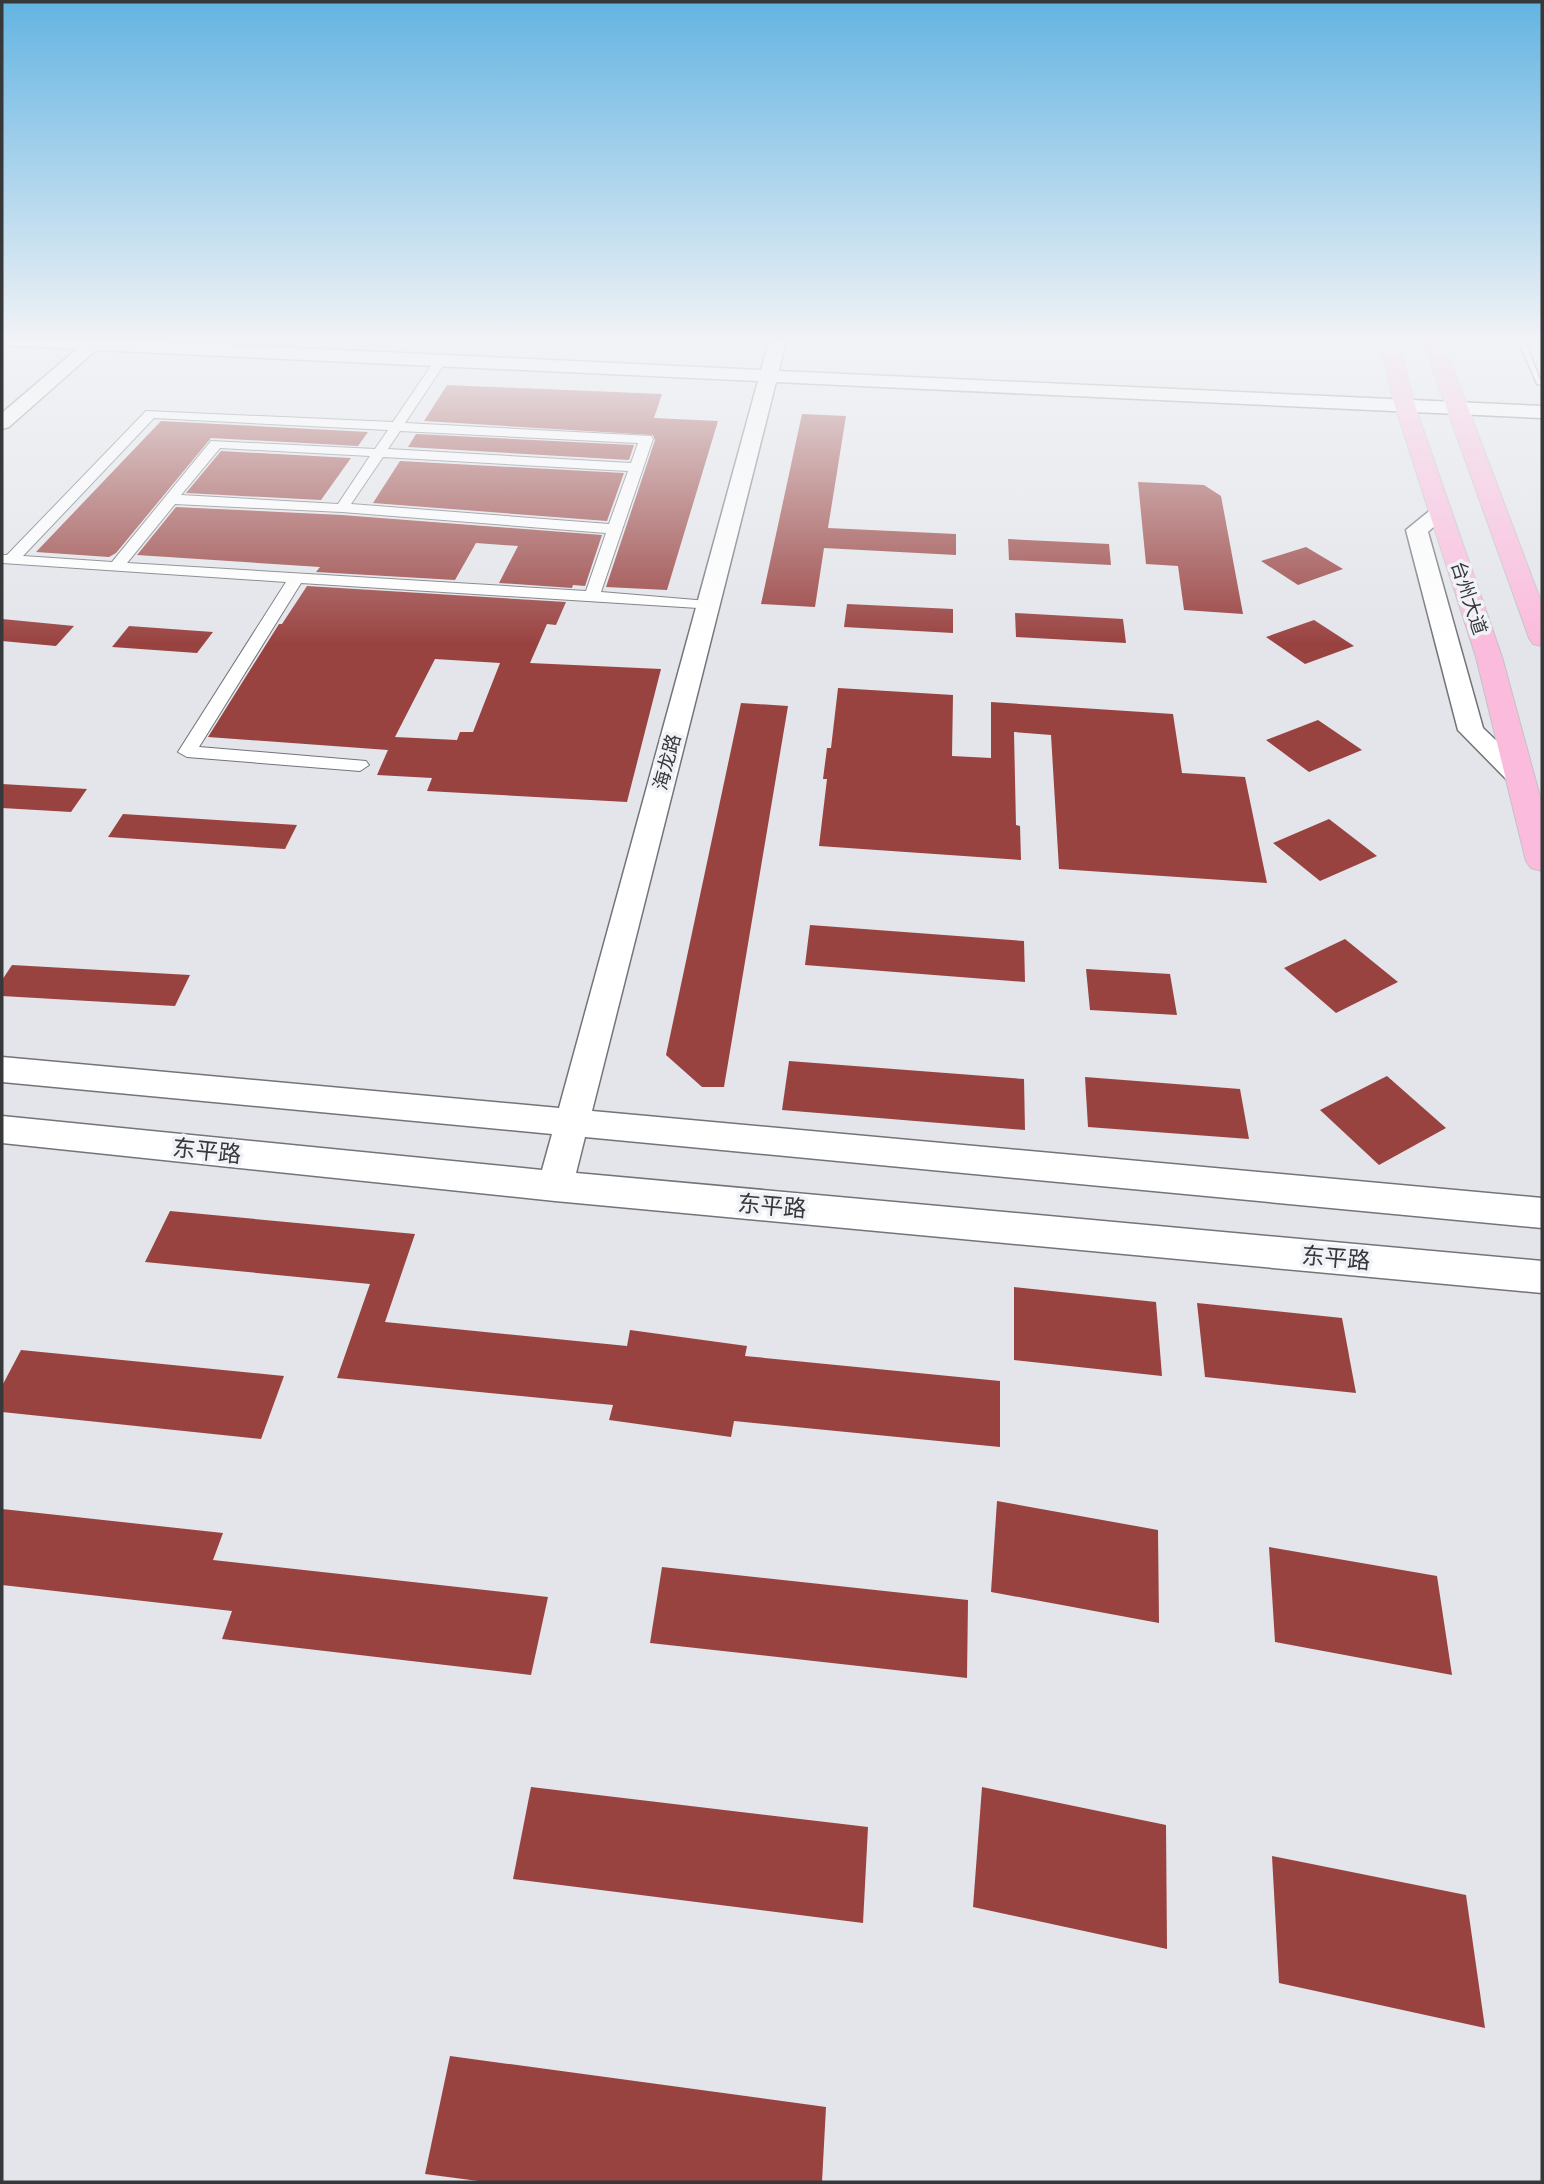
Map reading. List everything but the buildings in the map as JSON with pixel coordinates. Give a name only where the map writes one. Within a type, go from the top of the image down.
[{"type":"main road","name":"海龙路","points":[[555,1186],[751,441]]},
{"type":"main road","name":"台州大道","points":[[1417,441],[1489,657],[1542,861]]},
{"type":"main road","points":[[1468,441],[1542,639]]},
{"type":"main road","points":[[1440,512],[1417,530],[1471,730],[1520,778]]},
{"type":"main road","points":[[2,1069],[1542,1213]]},
{"type":"main road","name":"东平路","points":[[2,1130],[555,1186],[1542,1277]]},
{"type":"street","points":[[6,559],[125,441]]},
{"type":"street","points":[[342,508],[387,441]]},
{"type":"street","points":[[592,596],[645,441]]},
{"type":"street","points":[[117,566],[216,444],[637,467]]},
{"type":"street","points":[[169,499],[342,508],[615,529]]},
{"type":"street","points":[[6,559],[592,596],[708,606]]},
{"type":"street","points":[[297,577],[187,752],[360,765]]}]
